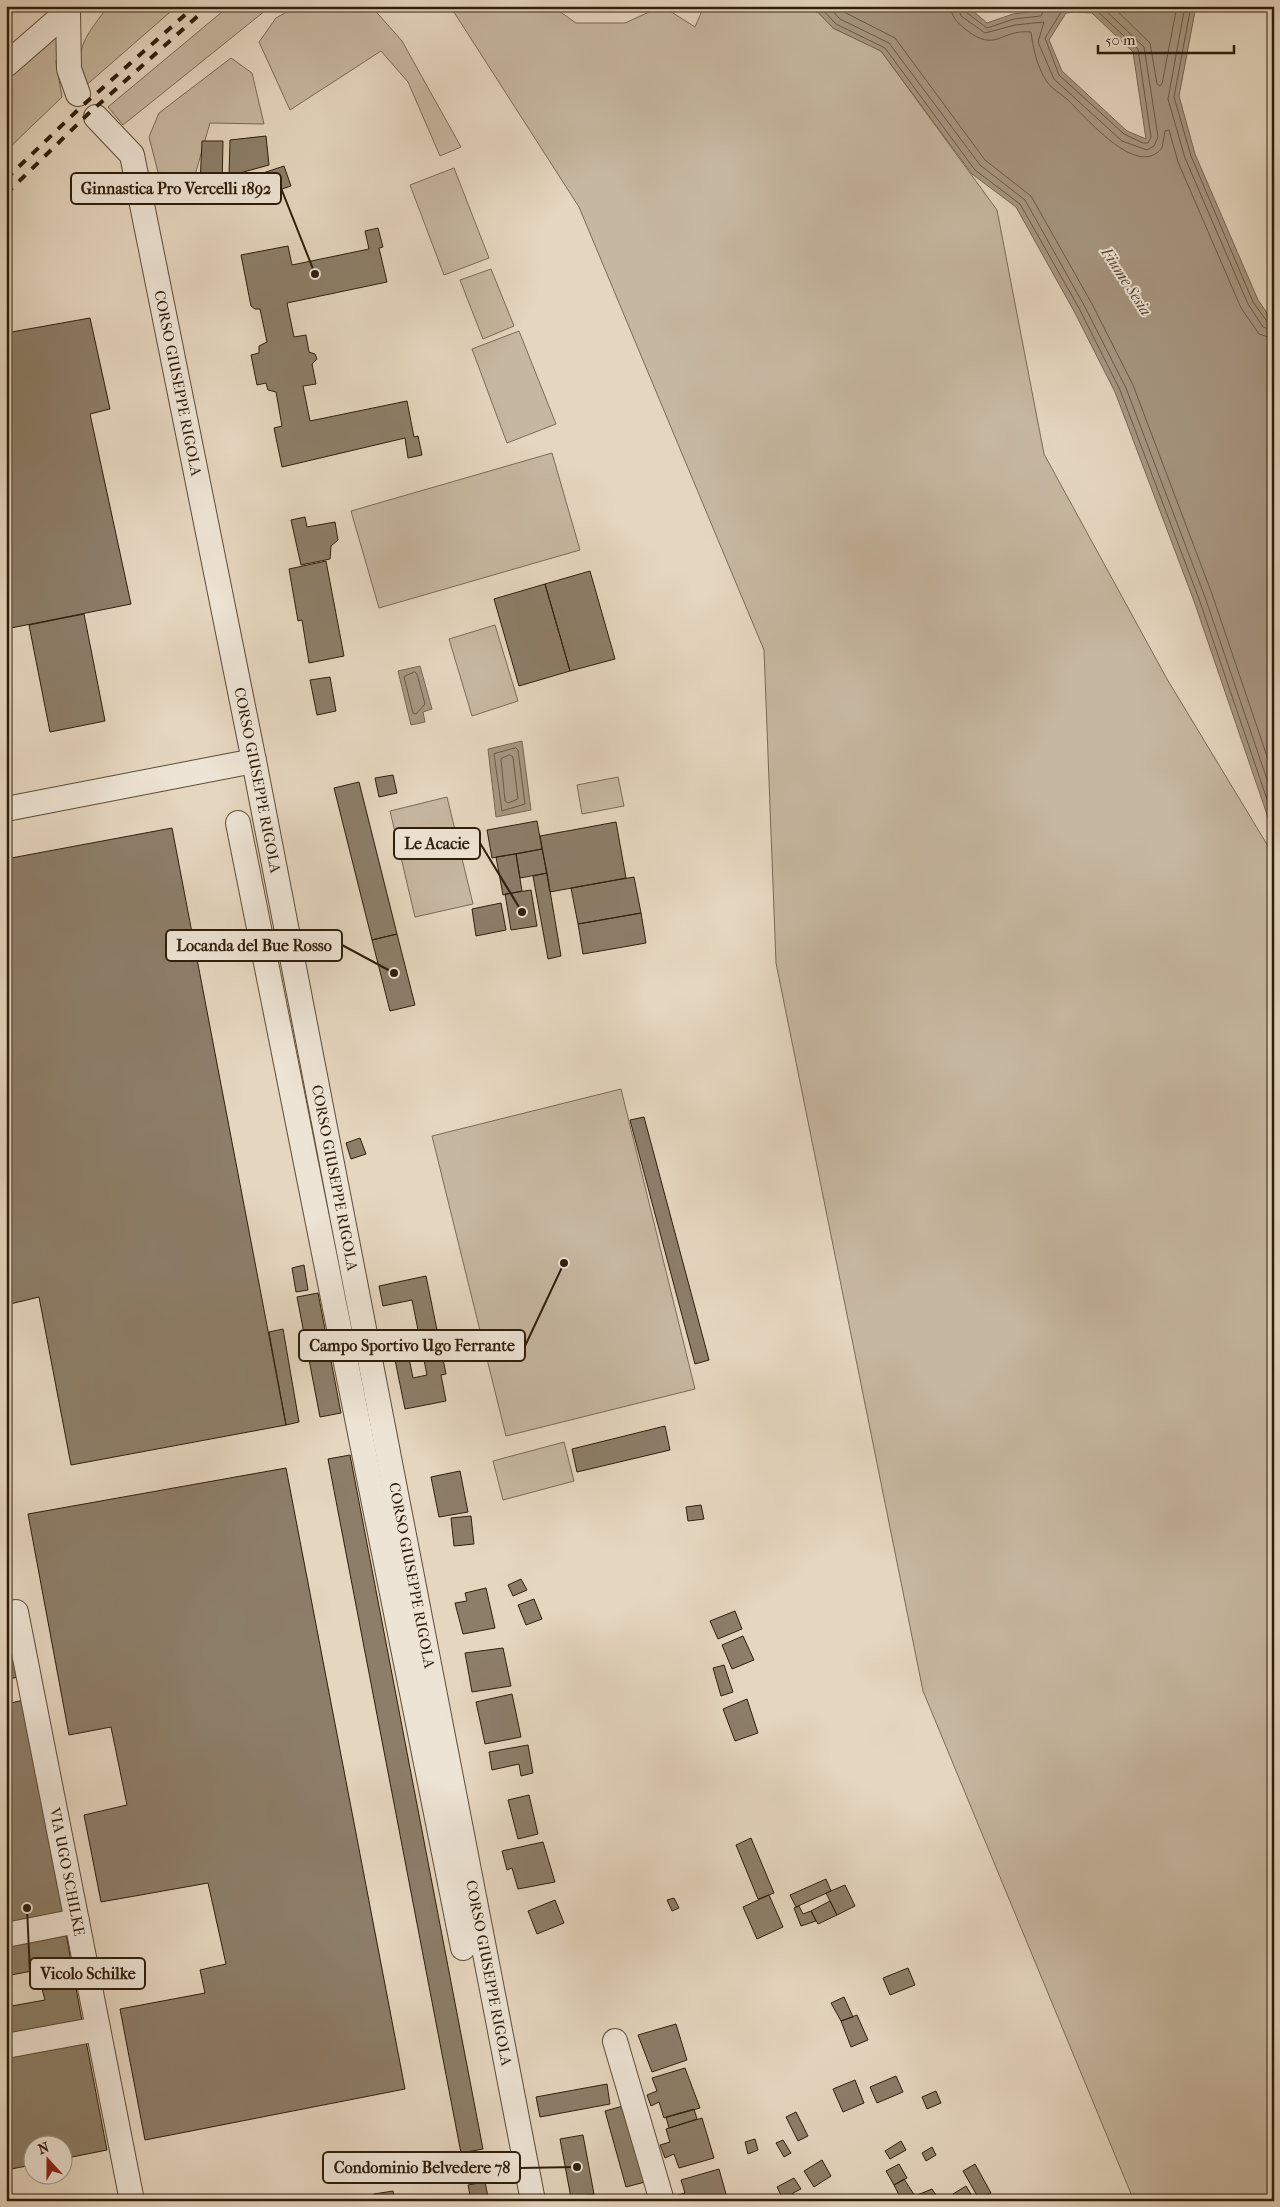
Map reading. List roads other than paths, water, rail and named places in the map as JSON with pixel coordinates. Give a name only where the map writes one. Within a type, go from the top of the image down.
[{"type":"street","points":[[6,65],[68,11],[69,69],[78,94]]},
{"type":"street","name":"CORSO GIUSEPPE RIGOLA","points":[[96,117],[132,155],[254,760],[534,2201]]},
{"type":"street","points":[[6,808],[254,760]]},
{"type":"street","points":[[238,822],[463,1948]]},
{"type":"street","name":"VIA UGO SCHILKE","points":[[6,1614],[16,1612],[132,2201]]},
{"type":"street","points":[[6,1935],[77,1921]]},
{"type":"street","points":[[6,2046],[98,2029]]},
{"type":"street","points":[[615,2041],[662,2201]]},
{"type":"water","name":"Fiume Sesia","points":[[812,6],[967,6],[987,23],[1013,14],[1039,11],[1042,6],[1196,6],[1179,96],[1195,154],[1258,300],[1274,323],[1274,835],[1194,601],[1115,392],[1075,313],[1016,207],[972,174],[881,51],[833,28]],"holes":[[[1066,13],[1092,13],[1133,52],[1146,139],[1127,131],[1062,71],[1049,40]]]},
{"type":"water","points":[[420,666],[432,709],[423,712],[425,722],[411,725],[398,671]]},
{"type":"water","points":[[522,741],[531,810],[496,817],[488,749]]},
{"type":"railway","points":[[6,179],[81,107],[195,6]]},
{"type":"railway","points":[[6,194],[88,114],[209,6]]},
{"type":"place","name":"Ginnastica Pro Vercelli 1892","points":[[315,274]]},
{"type":"place","name":"Le Acacie","points":[[522,912]]},
{"type":"place","name":"Locanda del Bue Rosso","points":[[394,973]]},
{"type":"place","name":"Campo Sportivo Ugo Ferrante","points":[[564,1263]]},
{"type":"place","name":"Vicolo Schilke","points":[[27,1908]]},
{"type":"place","name":"Condominio Belvedere 78","points":[[577,2167]]}]
